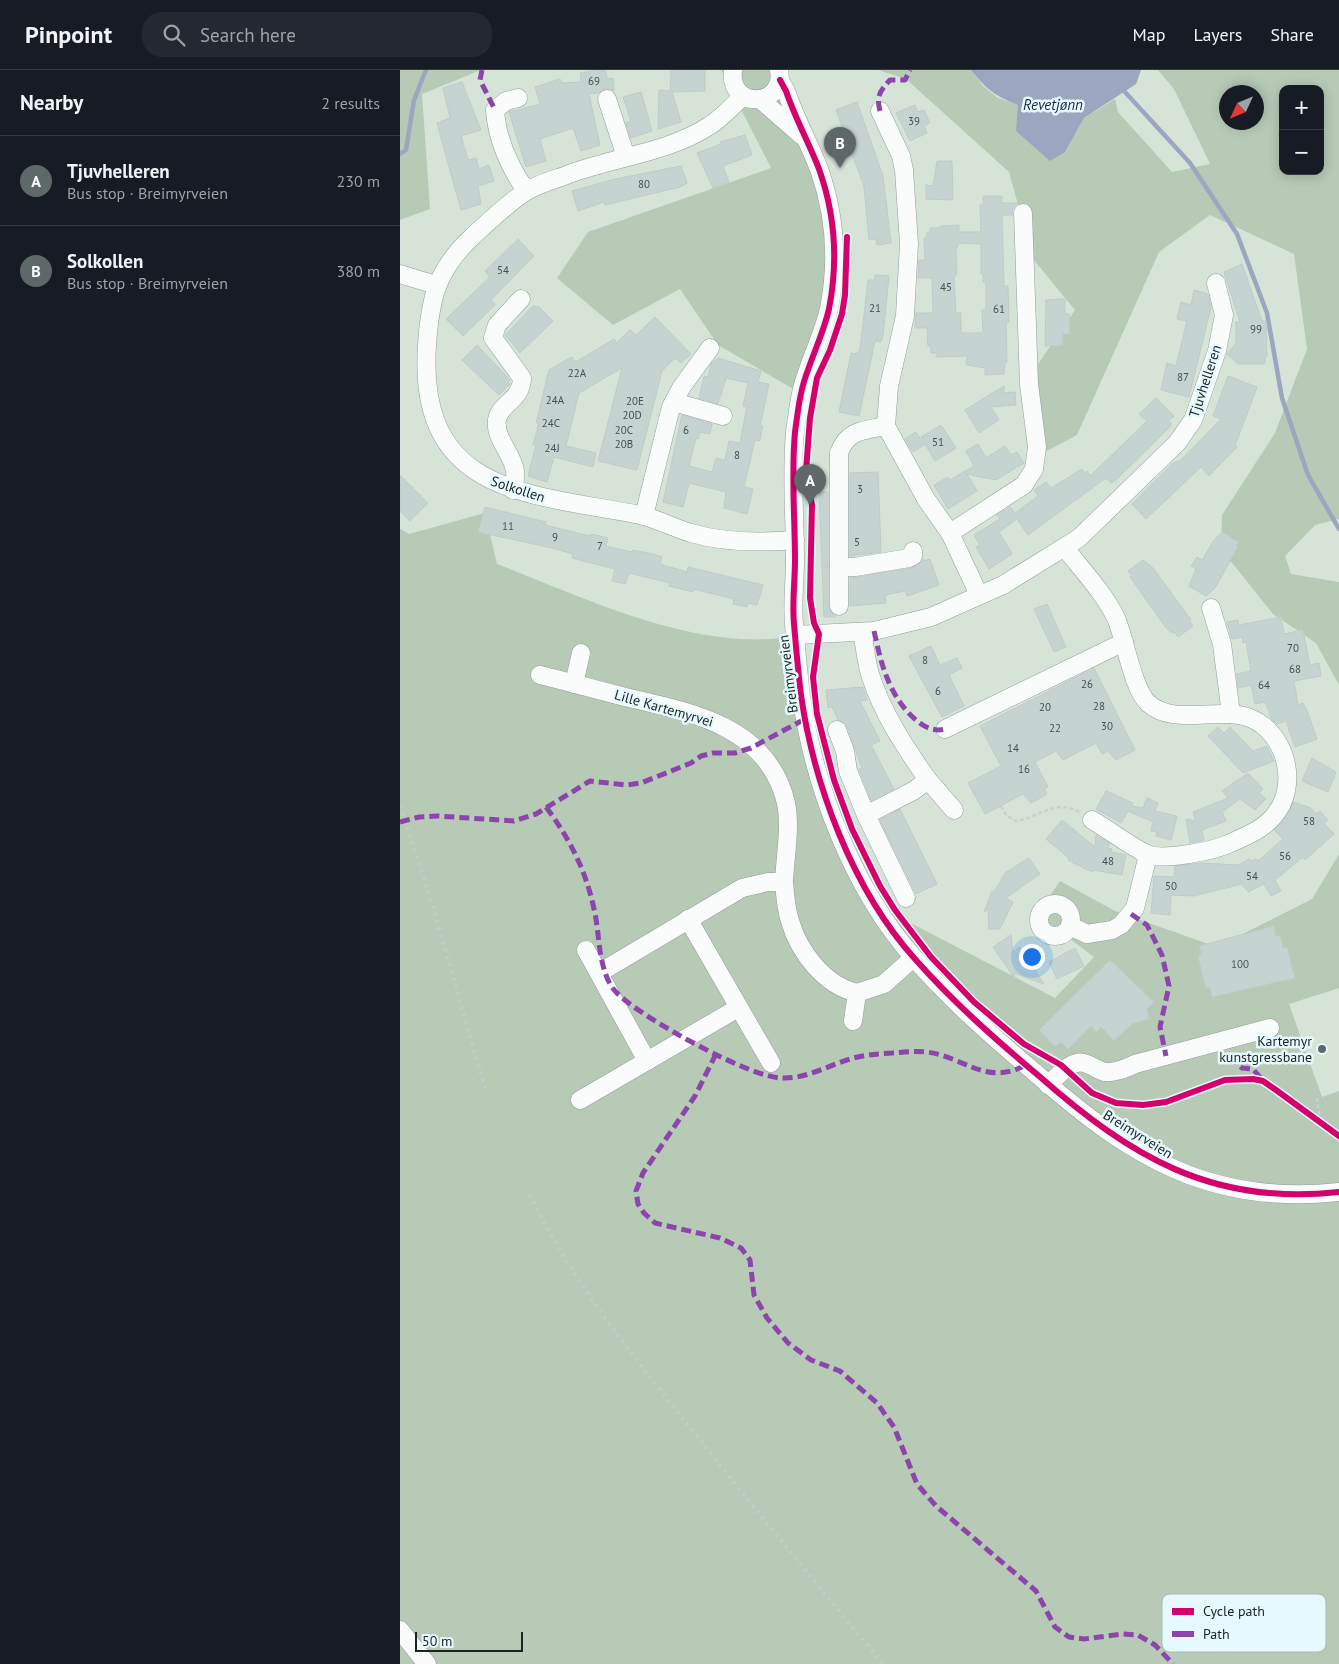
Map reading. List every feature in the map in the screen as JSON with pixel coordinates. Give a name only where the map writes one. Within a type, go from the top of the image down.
[{"type":"street","points":[[733,70],[734,85],[752,98]]},
{"type":"street","name":"Solkollen","points":[[779,75],[773,93],[752,98],[693,135],[678,142],[595,165],[526,191],[460,248],[436,286],[430,315],[426,359],[427,384],[434,418],[448,444],[472,470],[484,478],[513,490],[644,516],[690,533],[719,539],[763,542],[795,540]]},
{"type":"street","name":"Breimyrveien","points":[[779,75],[826,191],[832,225],[834,256],[829,307],[824,327],[804,382],[798,413],[794,460],[794,611],[798,666],[806,719],[829,806],[858,874],[913,958],[981,1027],[1048,1085],[1116,1138],[1175,1171],[1222,1186],[1265,1194],[1296,1195],[1339,1192]]},
{"type":"street","points":[[518,98],[499,105],[495,110],[507,160],[526,191]]},
{"type":"street","name":"Breimyrveien","points":[[752,98],[805,138]]},
{"type":"street","points":[[607,99],[626,157]]},
{"type":"street","points":[[880,111],[900,156],[904,170],[909,244],[905,316],[889,386],[886,426],[926,500],[950,533],[980,595]]},
{"type":"street","points":[[950,533],[1024,485],[1036,464],[1037,447],[1027,352],[1023,213]]},
{"type":"street","points":[[400,274],[436,286]]},
{"type":"street","name":"Tjuvhelleren","points":[[796,635],[890,629],[932,617],[1027,572],[1065,548],[1115,504],[1189,428],[1200,403],[1219,342],[1224,315],[1216,283]]},
{"type":"street","points":[[513,490],[515,470],[496,421],[499,413],[518,392],[522,378],[493,338],[497,325],[521,298]]},
{"type":"street","points":[[644,516],[674,402],[710,348]]},
{"type":"street","points":[[674,402],[723,416]]},
{"type":"street","points":[[839,606],[839,453],[848,437],[857,431],[886,426]]},
{"type":"street","points":[[1065,548],[1112,610],[1140,693],[1154,708],[1175,714],[1231,714],[1256,721],[1266,728],[1280,746],[1287,772],[1285,794],[1280,807],[1266,824],[1227,845],[1194,854],[1148,855],[1092,820]]},
{"type":"street","points":[[839,567],[855,567],[909,558],[913,556],[913,551]]},
{"type":"street","points":[[1211,608],[1222,644],[1231,714]]},
{"type":"street","points":[[862,632],[870,673],[878,698],[894,728],[928,780],[954,810]]},
{"type":"street","points":[[946,729],[1124,642]]},
{"type":"street","points":[[574,684],[581,653]]},
{"type":"street","name":"Lille Kartemyrvei","points":[[540,675],[696,714],[727,728],[755,748],[777,777],[786,805],[784,882],[789,918],[802,948],[829,979],[845,989],[857,993]]},
{"type":"street","points":[[837,730],[845,751],[848,771],[866,816],[906,898]]},
{"type":"street","points":[[866,816],[905,796],[928,780]]},
{"type":"street","points":[[1070,926],[1087,934],[1112,930],[1121,925],[1131,914],[1138,898],[1148,855]]},
{"type":"street","points":[[599,973],[742,888],[768,882],[784,882]]},
{"type":"street","points":[[688,919],[771,1063]]},
{"type":"street","points":[[586,950],[647,1061]]},
{"type":"street","points":[[852,1021],[857,993],[884,984],[913,958]]},
{"type":"street","points":[[580,1100],[738,1008]]},
{"type":"street","points":[[1048,1085],[1065,1069],[1078,1063],[1085,1063],[1104,1072],[1119,1071],[1135,1064],[1270,1028]]},
{"type":"street","points":[[400,1630],[427,1664]]},
{"type":"path","points":[[1001,806],[1006,815],[1016,821],[1025,820],[1060,805],[1073,808],[1092,820]]},
{"type":"path","points":[[1317,1098],[1320,1122]]},
{"type":"path","points":[[1313,1117],[1326,1127]]},
{"type":"green space","points":[[400,70],[1339,70],[1339,1664],[400,1664]]},
{"type":"green space","points":[[400,70],[481,70],[422,94],[430,209],[400,220]]},
{"type":"green space","points":[[721,70],[781,70],[834,228],[830,306],[802,394],[718,345],[680,289],[613,325],[557,278],[588,232],[771,168]]},
{"type":"green space","points":[[878,70],[971,70],[983,86],[998,98],[1018,105],[1065,152],[1084,118],[1115,99],[1118,112],[1172,172],[1210,164],[1174,89],[1158,70],[1339,70],[1339,519],[1315,525],[1285,556],[1291,574],[1339,582],[1339,685],[1316,643],[1273,614],[1221,549],[1222,515],[1275,433],[1307,349],[1294,254],[1210,215],[1159,252],[1077,435],[1028,461],[1023,396],[1038,364],[1075,310],[1033,259],[1009,172],[906,79]]},
{"type":"green space","points":[[485,513],[497,564],[567,592],[643,620],[682,630],[720,637],[758,639],[795,636],[819,783],[876,905],[1055,998],[1094,957],[1037,914],[1060,881],[1115,911],[1217,947],[1312,899],[1339,854],[1339,988],[1289,1004],[1322,1097],[1339,1091],[1339,1664],[400,1664],[400,529],[409,534]]},
{"type":"water","name":"Revetjønn","points":[[971,70],[1141,70],[1136,84],[1084,118],[1065,152],[1050,161],[1016,131],[1018,105],[992,91]]},
{"type":"building","points":[[595,70],[606,71],[607,79],[613,78],[614,90],[604,89],[598,93],[589,94],[600,145],[581,151],[573,128],[540,139],[546,161],[526,167],[509,112],[540,104],[535,87],[560,79],[562,83],[581,82],[580,73]]},
{"type":"building","points":[[671,70],[705,70],[705,91],[672,92],[681,122],[658,129],[659,90],[670,91]]},
{"type":"building","points":[[462,82],[481,130],[461,136],[468,160],[476,158],[479,169],[489,165],[494,181],[478,186],[481,204],[461,210],[437,123],[450,118],[443,88]]},
{"type":"building","points":[[641,92],[652,131],[631,138],[626,123],[631,121],[623,97]]},
{"type":"building","points":[[857,102],[883,176],[891,243],[877,245],[876,239],[869,240],[864,186],[836,110]]},
{"type":"building","points":[[915,105],[918,112],[924,110],[930,123],[924,126],[927,133],[910,141],[896,113]]},
{"type":"building","points":[[745,135],[752,155],[723,166],[729,182],[713,188],[697,153],[721,144],[720,142]]},
{"type":"building","points":[[937,161],[952,161],[953,200],[926,199],[926,185],[933,186]]},
{"type":"building","points":[[681,166],[687,183],[680,187],[605,205],[604,202],[578,211],[572,191],[615,179]]},
{"type":"building","points":[[983,196],[1002,196],[1002,203],[1018,203],[1013,208],[1012,215],[1002,215],[1004,286],[1008,286],[1009,322],[1006,322],[1007,362],[1005,362],[1004,374],[985,375],[985,368],[966,365],[967,356],[937,357],[937,353],[931,353],[931,346],[928,346],[927,328],[915,328],[916,313],[933,313],[932,278],[918,278],[919,260],[925,260],[924,238],[927,237],[927,232],[930,232],[930,228],[959,225],[959,232],[981,232],[980,205],[983,205]],"holes":[[[958,243],[981,244],[981,274],[983,274],[983,282],[986,282],[986,310],[982,310],[983,333],[961,333],[961,313],[956,313],[954,277],[957,274],[956,247],[958,247]]]},
{"type":"building","points":[[518,239],[534,256],[491,300],[495,305],[463,336],[446,319],[490,277],[485,271]]},
{"type":"building","points":[[1242,264],[1262,321],[1266,321],[1267,357],[1265,357],[1265,364],[1238,364],[1227,354],[1236,343],[1236,322],[1240,322],[1224,272]]},
{"type":"building","points":[[875,275],[889,276],[883,336],[881,342],[875,341],[859,416],[839,412],[851,353],[857,354],[860,349],[868,280],[874,280]]},
{"type":"building","points":[[1194,290],[1208,294],[1211,307],[1189,397],[1161,390],[1167,363],[1176,366],[1187,321],[1177,319],[1181,302],[1191,305]]},
{"type":"building","points":[[1065,299],[1065,314],[1069,314],[1070,334],[1063,334],[1063,345],[1045,346],[1046,300]]},
{"type":"building","points":[[534,305],[536,308],[538,306],[553,321],[520,353],[505,335]]},
{"type":"building","points":[[655,317],[691,354],[681,363],[675,358],[662,371],[637,470],[598,461],[622,368],[579,393],[566,446],[596,453],[593,467],[554,457],[547,482],[528,476],[536,445],[533,445],[539,423],[536,423],[549,370],[572,357],[576,362],[614,339],[616,343],[630,330],[636,335]]},
{"type":"building","points":[[477,345],[510,380],[508,382],[510,384],[499,395],[462,360]]},
{"type":"building","points":[[718,358],[761,371],[758,382],[769,384],[760,426],[763,426],[760,441],[755,440],[744,487],[753,489],[747,514],[724,508],[726,492],[689,483],[683,507],[663,502],[682,415],[712,424],[710,434],[700,432],[698,439],[696,438],[689,466],[712,472],[716,458],[725,460],[729,441],[740,443],[747,407],[743,406],[748,383],[726,378],[718,404],[699,398],[704,376],[708,377],[711,364]]},
{"type":"building","points":[[1228,376],[1257,387],[1235,446],[1237,447],[1209,476],[1201,467],[1146,519],[1132,504],[1172,464],[1177,461],[1179,462],[1221,419],[1213,416]]},
{"type":"building","points":[[1004,386],[1004,393],[1015,392],[1016,405],[991,407],[999,420],[979,433],[965,410]]},
{"type":"building","points":[[1156,398],[1174,416],[1169,421],[1172,424],[1168,429],[1116,480],[1111,483],[1106,478],[1028,535],[1017,519],[999,532],[1012,554],[989,569],[976,547],[980,545],[974,535],[1000,519],[997,515],[1010,507],[1015,513],[1038,496],[1034,490],[1046,482],[1051,488],[1082,469],[1084,473],[1087,471],[1090,476],[1147,421],[1139,414]]},
{"type":"building","points":[[941,425],[956,448],[935,461],[921,437]]},
{"type":"building","points":[[916,432],[924,445],[913,452],[905,439]]},
{"type":"building","points":[[978,444],[986,458],[1005,446],[1011,455],[1017,452],[1024,463],[996,480],[967,474],[977,491],[948,509],[934,485],[948,477],[950,480],[974,466],[966,451]]},
{"type":"building","points":[[878,472],[881,552],[850,556],[850,473]]},
{"type":"building","points":[[400,475],[428,503],[410,521],[400,511]]},
{"type":"building","points":[[819,492],[828,492],[828,606],[830,612],[836,617],[824,617]]},
{"type":"building","points":[[485,507],[546,522],[545,525],[590,536],[591,534],[608,538],[606,546],[632,552],[633,550],[653,554],[662,557],[660,564],[687,572],[688,567],[763,585],[757,605],[748,603],[747,607],[733,604],[734,599],[694,589],[693,592],[669,586],[670,583],[629,573],[625,584],[612,581],[615,569],[572,558],[573,554],[552,548],[478,532]]},
{"type":"building","points":[[1222,532],[1239,542],[1236,546],[1238,547],[1215,588],[1206,596],[1189,586],[1196,569],[1191,566],[1197,557],[1202,560],[1214,540]]},
{"type":"building","points":[[923,559],[924,561],[930,559],[939,585],[907,596],[905,591],[885,595],[886,603],[850,606],[850,578],[911,568],[918,565]]},
{"type":"building","points":[[1143,560],[1153,568],[1191,620],[1189,621],[1193,626],[1178,637],[1174,632],[1167,629],[1130,577],[1132,576],[1128,571]]},
{"type":"building","points":[[1047,604],[1066,647],[1054,652],[1034,609]]},
{"type":"building","points":[[1281,617],[1284,634],[1303,630],[1310,665],[1319,663],[1321,676],[1294,681],[1298,705],[1303,703],[1306,708],[1317,739],[1295,747],[1286,721],[1277,724],[1272,720],[1265,702],[1255,704],[1251,685],[1238,688],[1237,674],[1251,671],[1246,642],[1243,643],[1242,637],[1232,639],[1227,622],[1238,620],[1239,625]]},
{"type":"building","points":[[931,646],[940,665],[957,658],[962,668],[949,675],[964,706],[942,717],[909,656]]},
{"type":"building","points":[[1094,668],[1135,750],[1116,760],[1108,751],[1102,754],[1096,743],[1063,760],[1056,751],[1035,762],[1048,787],[1044,789],[1047,794],[1031,803],[1023,794],[985,814],[968,783],[1001,766],[980,726]]},
{"type":"building","points":[[863,687],[867,700],[860,701],[880,741],[871,745],[894,789],[871,800],[859,769],[862,768],[847,726],[838,720],[832,707],[828,708],[826,690]]},
{"type":"building","points":[[1218,727],[1224,733],[1230,727],[1253,751],[1267,746],[1274,761],[1243,773],[1208,736]]},
{"type":"building","points":[[1312,758],[1336,772],[1328,792],[1302,781]]},
{"type":"building","points":[[1248,773],[1263,789],[1259,793],[1266,799],[1255,810],[1240,799],[1222,812],[1226,821],[1202,830],[1204,840],[1190,843],[1186,819],[1196,821],[1193,812],[1228,798],[1222,791]]},
{"type":"building","points":[[1106,791],[1133,803],[1131,806],[1143,808],[1147,798],[1158,803],[1155,811],[1177,816],[1171,840],[1156,836],[1157,832],[1151,831],[1153,822],[1128,811],[1121,823],[1096,809]]},
{"type":"building","points":[[1293,802],[1311,808],[1316,814],[1320,811],[1328,820],[1324,823],[1334,834],[1305,860],[1303,857],[1275,880],[1281,891],[1271,896],[1264,884],[1248,892],[1242,884],[1194,896],[1171,895],[1170,915],[1151,913],[1154,876],[1174,877],[1175,866],[1202,863],[1239,865],[1249,859],[1251,861],[1256,859],[1258,861],[1283,839],[1274,830],[1290,811]]},
{"type":"building","points":[[900,809],[937,884],[916,894],[880,820]]},
{"type":"building","points":[[1062,820],[1095,847],[1096,835],[1109,843],[1108,848],[1112,849],[1111,852],[1126,855],[1122,875],[1093,870],[1092,872],[1068,860],[1069,858],[1046,839]]},
{"type":"building","points":[[1029,858],[1040,874],[1006,898],[1013,902],[1000,929],[989,929],[988,909],[984,912],[992,891],[994,892],[1005,873]]},
{"type":"building","points":[[1274,926],[1276,936],[1280,935],[1283,948],[1287,947],[1295,978],[1212,997],[1210,987],[1206,988],[1203,977],[1198,956],[1202,955],[1199,946]]},
{"type":"building","points":[[1011,935],[1013,952],[1020,947],[1044,984],[1014,973],[1015,979],[993,947]]},
{"type":"building","points":[[1075,948],[1084,966],[1057,979],[1049,962]]},
{"type":"building","points":[[1110,960],[1154,1002],[1147,1009],[1149,1019],[1133,1023],[1114,1041],[1101,1027],[1096,1032],[1091,1026],[1068,1049],[1061,1042],[1055,1047],[1039,1030]]},
{"type":"waterway","points":[[400,154],[406,150],[414,100],[426,70]]},
{"type":"waterway","points":[[1125,92],[1190,163],[1237,234],[1267,313],[1282,398],[1308,475],[1339,529]]},
{"type":"railway","points":[[400,806],[428,890],[486,1091]]},
{"type":"railway","points":[[530,1195],[565,1259],[606,1320],[742,1493],[883,1664]]},
{"type":"marked path","points":[[482,70],[480,80],[495,110]]},
{"type":"marked path","points":[[880,111],[879,98],[884,87],[890,80],[905,80],[910,70]]},
{"type":"marked path","points":[[874,631],[886,674],[903,707],[927,727],[936,730],[945,729]]},
{"type":"marked path","points":[[400,822],[419,817],[438,816],[514,821],[536,814],[590,781],[626,785],[641,783],[691,763],[701,756],[713,753],[735,753],[751,748],[805,719]]},
{"type":"marked path","points":[[546,807],[570,843],[582,868],[596,917],[603,964],[611,985],[628,1003],[695,1044],[746,1068],[782,1078],[807,1075],[858,1057],[909,1052],[926,1052],[940,1055],[986,1072],[1011,1071],[1026,1065]]},
{"type":"marked path","points":[[1131,914],[1147,925],[1162,955],[1169,986],[1160,1027],[1166,1056]]},
{"type":"marked path","points":[[716,1054],[695,1096],[643,1173],[636,1191],[638,1204],[644,1213],[655,1223],[720,1238],[741,1248],[750,1260],[754,1295],[767,1318],[788,1343],[811,1360],[840,1371],[877,1403],[894,1427],[917,1484],[936,1506],[1036,1591],[1055,1627],[1069,1637],[1084,1639],[1122,1634],[1138,1635],[1155,1645],[1173,1664]]},
{"type":"marked path","points":[[1229,1057],[1242,1068],[1253,1069],[1263,1081]]},
{"type":"cycle path","points":[[780,80],[819,169],[832,221],[834,256],[832,292],[825,325],[803,385],[795,432],[793,464],[795,560],[793,616],[801,695],[807,730],[826,800],[855,869],[893,932],[944,990],[975,1020],[1073,1105],[1107,1130],[1141,1152],[1176,1170],[1213,1183],[1251,1191],[1293,1194],[1339,1192]]},
{"type":"cycle path","points":[[847,237],[845,295],[842,314],[830,350],[817,378],[810,418],[806,473],[812,505],[810,598],[814,623],[819,634],[813,677],[817,714],[834,780],[852,829],[880,886],[895,910],[931,957],[974,1002],[1024,1044],[1061,1065],[1092,1093],[1116,1103],[1143,1105],[1166,1102],[1225,1080],[1253,1079],[1263,1081],[1339,1136]]},
{"type":"place","name":"Solkollen","points":[[840,168]]},
{"type":"place","name":"Tjuvhelleren","points":[[810,505]]},
{"type":"place","name":"Kartemyr kunstgressbane","points":[[1322,1049]]}]
